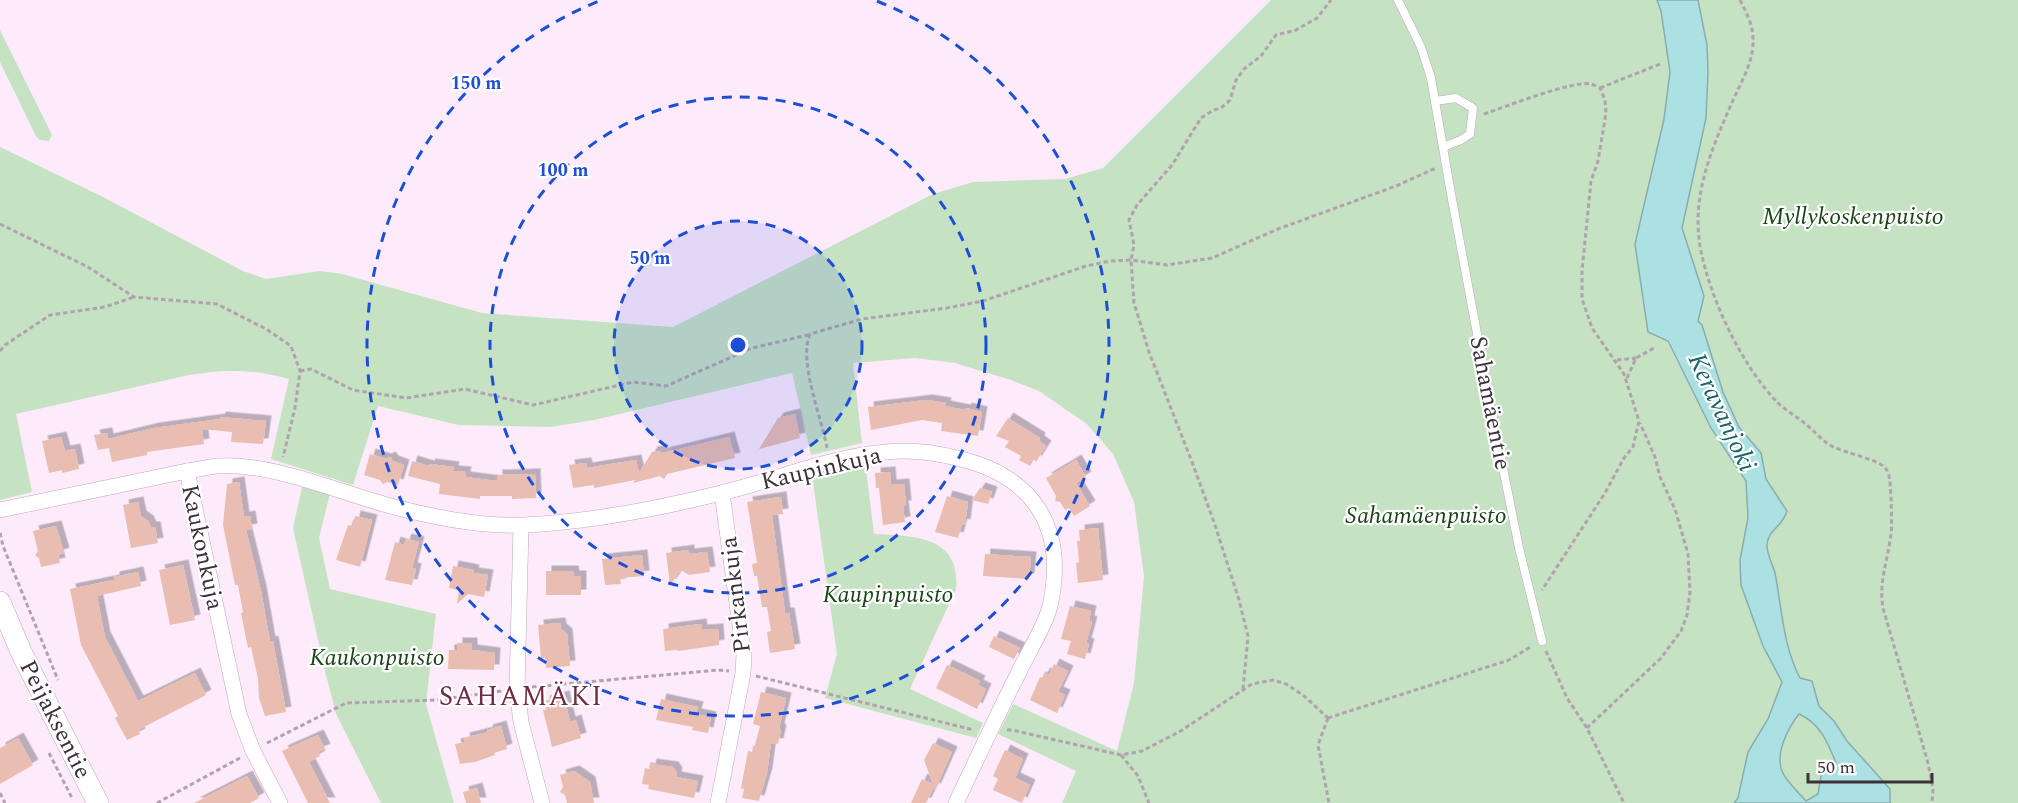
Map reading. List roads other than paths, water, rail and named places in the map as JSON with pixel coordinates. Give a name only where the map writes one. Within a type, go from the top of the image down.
[{"type":"street","name":"Kaupinkuja","points":[[187,471],[218,466],[253,468],[347,492],[386,505],[455,520],[521,526],[594,520],[722,493],[847,458],[887,452],[930,451],[972,461],[1001,473],[1024,489],[1042,513],[1052,539],[1056,572],[1049,610],[956,803]]},
{"type":"street","name":"Kaukonkuja","points":[[0,510],[187,471],[239,714],[253,750],[280,803]]},
{"type":"street","name":"Pirkankuja","points":[[718,803],[744,656],[722,493]]},
{"type":"street","points":[[521,526],[517,689],[521,722],[542,803]]},
{"type":"street","name":"Peijaksentie","points":[[0,602],[22,654],[98,803]]},
{"type":"lane","name":"Sahamäentie","points":[[1398,0],[1421,47],[1431,78],[1496,432],[1519,548],[1542,641]]},
{"type":"lane","points":[[1435,101],[1456,98],[1473,108],[1470,134],[1443,147]]},
{"type":"water","name":"Keravanjoki","points":[[1657,0],[1698,0],[1707,45],[1706,118],[1682,228],[1704,296],[1698,321],[1702,325],[1723,392],[1739,427],[1761,453],[1766,479],[1787,511],[1785,517],[1769,536],[1767,546],[1775,573],[1790,653],[1800,678],[1812,681],[1819,706],[1890,789],[1890,803],[1734,803],[1738,798],[1748,752],[1768,719],[1782,682],[1763,646],[1741,585],[1740,560],[1748,518],[1746,481],[1711,428],[1668,341],[1648,332],[1635,244],[1664,119],[1670,72],[1661,11]],"holes":[[[1799,714],[1818,728],[1836,763],[1822,770],[1818,794],[1806,801],[1789,783],[1780,764],[1781,749],[1787,733]]]},
{"type":"district","name":"SAHAMÄKI","points":[[521,696]]},
{"type":"park label","name":"Myllykoskenpuisto","points":[[1853,216]]},
{"type":"park label","name":"Sahamäenpuisto","points":[[1426,515]]},
{"type":"park label","name":"Kaupinpuisto","points":[[888,594]]},
{"type":"park label","name":"Kaukonpuisto","points":[[377,657]]}]
